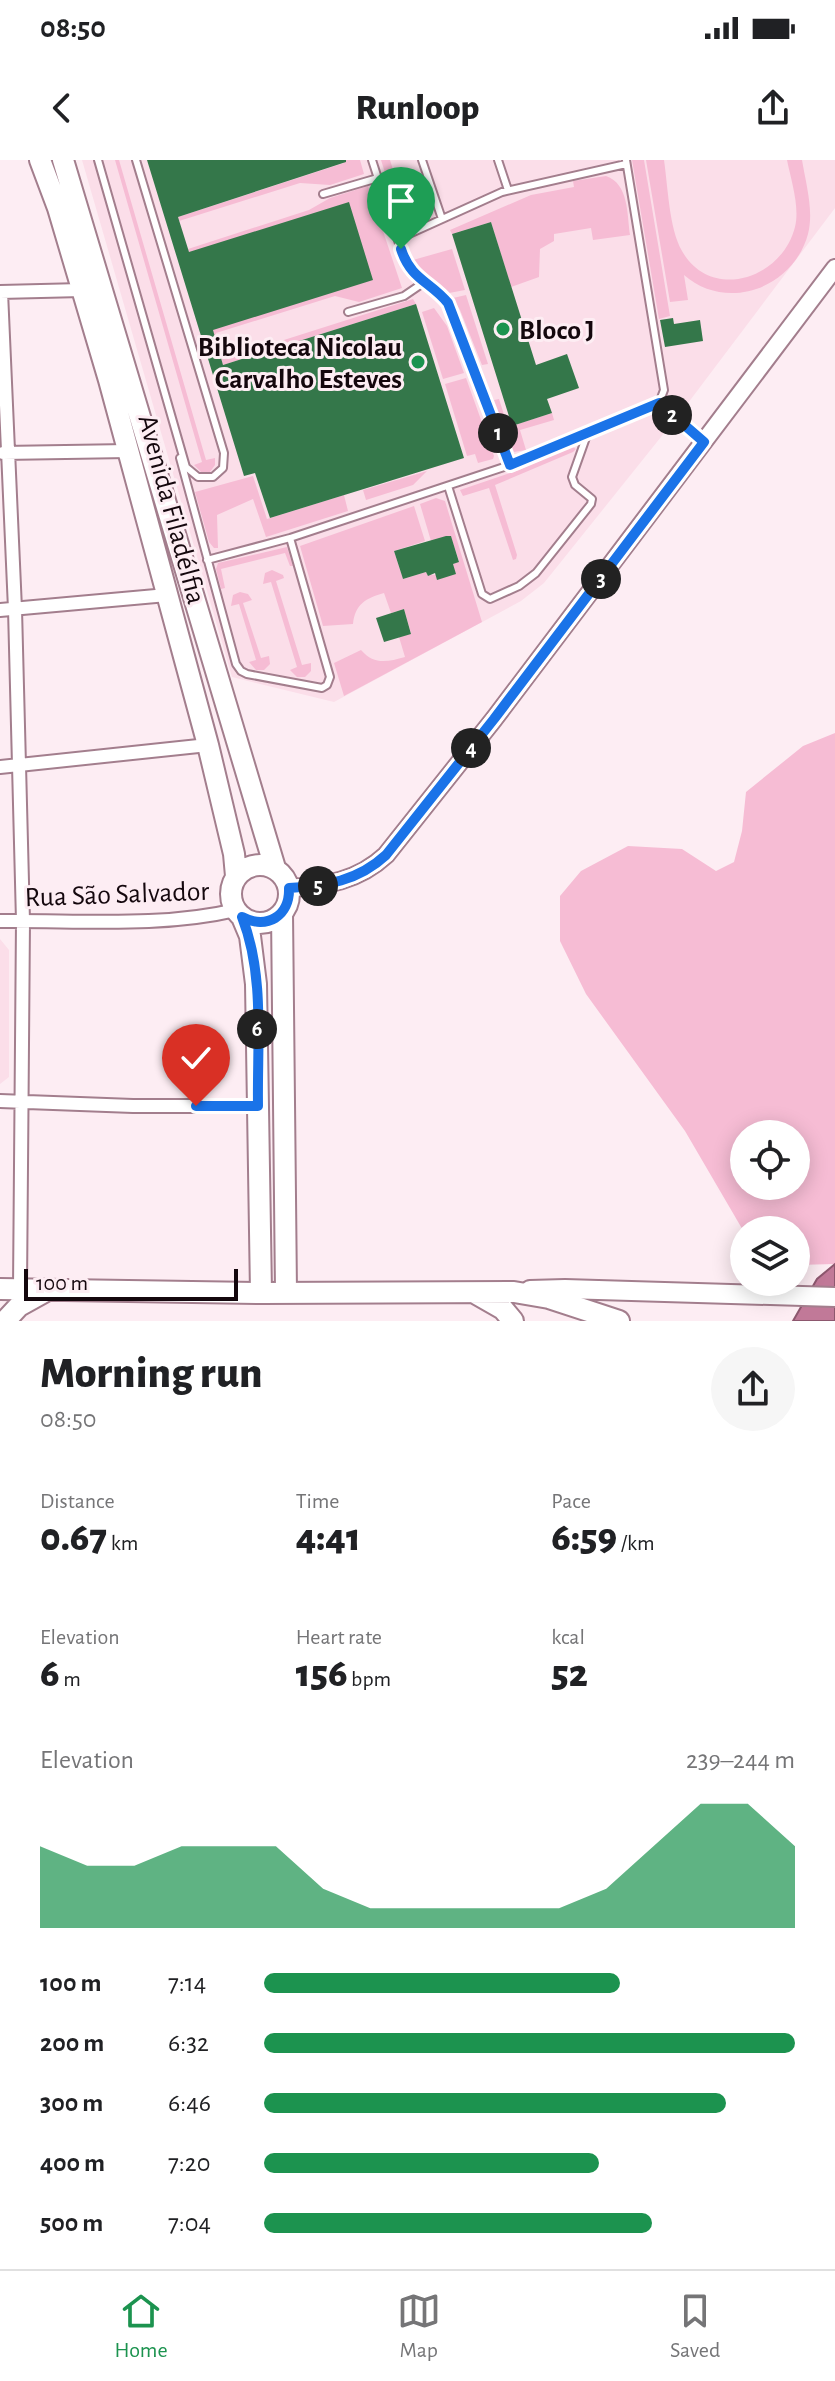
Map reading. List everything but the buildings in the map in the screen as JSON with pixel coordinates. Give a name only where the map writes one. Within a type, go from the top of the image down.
[{"type":"main road","name":"Avenida Filadélfia","points":[[40,160],[58,208],[128,451],[208,745],[234,854],[236,876]]},
{"type":"main road","name":"Avenida Filadélfia","points":[[63,160],[275,868]]},
{"type":"main road","points":[[261,1293],[256,984],[250,936],[231,893],[236,876],[250,866],[267,865],[281,873],[289,888],[289,897],[282,913],[286,1292]]},
{"type":"main road","points":[[239,914],[259,923],[275,919],[282,913]]},
{"type":"main road","points":[[10,1289],[261,1293],[565,1289],[835,1297]]},
{"type":"main road","points":[[5,1321],[19,1306],[50,1289]]},
{"type":"main road","points":[[472,1292],[503,1309],[513,1321]]},
{"type":"main road","points":[[514,1292],[549,1298],[619,1321]]},
{"type":"street","points":[[289,888],[314,887],[353,878],[371,870],[386,855],[494,719],[835,268]]},
{"type":"street","points":[[10,1289],[23,1101],[23,921],[15,609],[4,453],[1,292],[82,290]]},
{"type":"street","points":[[4,453],[128,451]]},
{"type":"street","points":[[0,610],[167,595]]},
{"type":"street","points":[[0,767],[208,745]]},
{"type":"street","name":"Rua São Salvador","points":[[0,921],[173,920],[239,914]]},
{"type":"street","points":[[0,1101],[133,1106],[258,1106]]},
{"type":"lane","points":[[98,160],[180,452],[186,467],[198,477],[213,477],[223,468],[225,461],[136,160]]},
{"type":"lane","points":[[372,160],[411,272],[448,303],[510,465]]},
{"type":"lane","points":[[422,160],[442,219]]},
{"type":"lane","points":[[498,160],[508,190]]},
{"type":"lane","points":[[207,560],[290,538],[510,465],[659,403],[664,390],[626,162],[508,190],[398,239]]},
{"type":"lane","points":[[323,194],[378,178]]},
{"type":"lane","points":[[348,312],[404,296],[423,283]]},
{"type":"lane","points":[[659,403],[704,442]]},
{"type":"lane","points":[[448,486],[482,594],[490,599],[519,586],[536,573],[591,504],[592,499],[575,485],[572,477],[589,431]]},
{"type":"lane","points":[[180,452],[180,463],[236,664],[241,671],[322,688],[330,677],[290,538]]},
{"type":"shaded area","points":[[82,160],[835,160],[835,208],[685,407],[544,583],[521,601],[334,702],[232,677]]},
{"type":"shaded area","points":[[115,160],[119,160],[206,460],[215,458],[210,472],[202,473],[194,465],[202,462]]},
{"type":"shaded area","points":[[343,160],[360,160],[364,174],[330,185],[300,183],[179,221],[178,217],[344,163]]},
{"type":"shaded area","points":[[381,160],[390,160],[407,214],[419,221],[407,226],[401,224]]},
{"type":"shaded area","points":[[632,160],[644,160],[670,316],[659,319]]},
{"type":"shaded area","points":[[646,160],[664,160],[672,219],[682,251],[695,267],[710,276],[727,280],[744,278],[761,271],[776,260],[788,245],[795,227],[796,211],[787,160],[802,160],[810,216],[808,234],[800,253],[788,269],[773,281],[738,293],[719,292],[701,286],[684,275],[688,300],[670,302]]},
{"type":"shaded area","points":[[606,176],[614,180],[623,193],[630,235],[593,240],[591,228],[554,234],[554,241],[540,249],[539,277],[511,287],[491,222],[452,234],[450,230],[531,195],[574,187],[573,181]]},
{"type":"shaded area","points":[[368,186],[402,288],[359,302],[335,296],[216,333],[224,359],[413,299],[416,304],[223,365],[188,249],[309,210],[330,198]]},
{"type":"shaded area","points":[[452,249],[465,290],[449,293],[421,271],[413,260]]},
{"type":"shaded area","points":[[466,295],[488,364],[482,365],[453,298]]},
{"type":"shaded area","points":[[434,308],[447,326],[464,373],[443,379],[422,312]]},
{"type":"shaded area","points":[[466,378],[494,456],[478,463],[475,454],[467,456],[445,384]]},
{"type":"shaded area","points":[[499,399],[508,427],[552,413],[554,420],[520,430],[526,450],[514,452],[494,400]]},
{"type":"shaded area","points":[[571,446],[576,449],[573,452],[495,485],[517,555],[513,560],[489,488],[463,496],[460,490],[519,470]]},
{"type":"shaded area","points":[[427,471],[413,485],[366,500],[363,490]]},
{"type":"shaded area","points":[[253,476],[267,519],[344,495],[348,511],[266,537],[253,499],[217,515],[218,548],[214,548],[209,542],[195,492]]},
{"type":"shaded area","points":[[436,498],[445,501],[482,622],[344,696],[334,663],[361,650],[381,661],[405,657],[399,637],[411,633],[404,609],[391,613],[384,593],[362,603],[353,624],[323,626],[300,546],[414,506],[425,541],[394,551],[403,579],[426,572],[428,575],[455,574],[453,564],[459,561],[451,537],[431,541],[420,504]]},
{"type":"shaded area","points":[[287,547],[293,566],[290,566],[285,553],[221,569],[225,588],[221,589],[216,569],[218,563]]},
{"type":"shaded area","points":[[272,570],[284,578],[276,581],[302,665],[311,663],[311,671],[305,677],[297,677],[290,670],[297,667],[271,582],[263,584],[265,573]]},
{"type":"shaded area","points":[[240,592],[248,594],[252,600],[243,603],[261,658],[269,656],[270,664],[264,670],[256,670],[249,662],[256,660],[239,604],[231,606],[233,595]]},
{"type":"shaded area","points":[[835,733],[835,1264],[810,1265],[810,1216],[735,1216],[685,1131],[586,994],[560,941],[560,896],[581,871],[628,846],[682,849],[716,871],[734,862],[742,831],[746,792],[803,746]]},
{"type":"shaded area","points":[[0,939],[9,950],[9,1077],[0,1084]]},
{"type":"shaded area","points":[[835,1264],[835,1321],[793,1321],[810,1296],[817,1279]]},
{"type":"place","name":"Bloco J","points":[[503,329]]},
{"type":"place","name":"Biblioteca Nicolau Carvalho Esteves","points":[[418,362]]},
{"type":"route","points":[[196,1106],[258,1106],[256,984],[250,936],[242,917],[259,923],[275,919],[287,906],[289,888],[314,887],[353,878],[371,870],[386,855],[494,719],[704,442],[659,403],[510,465],[448,303],[411,272],[401,249]]}]
